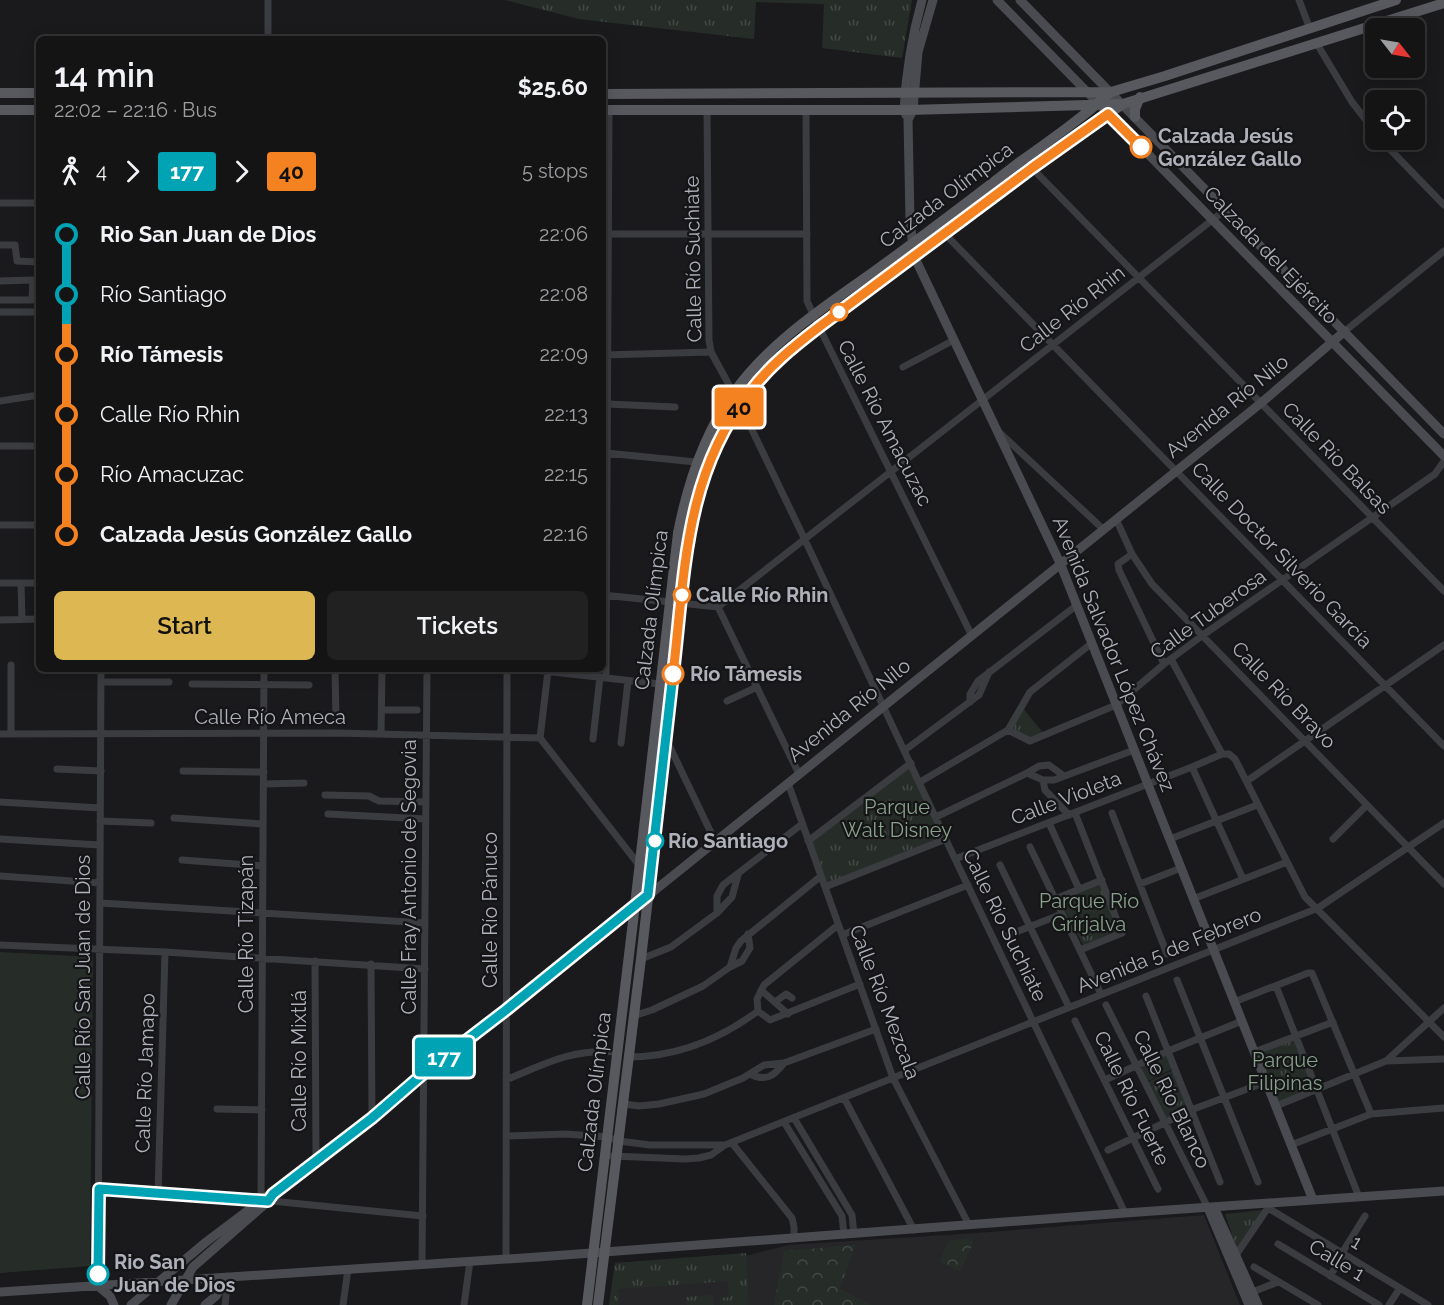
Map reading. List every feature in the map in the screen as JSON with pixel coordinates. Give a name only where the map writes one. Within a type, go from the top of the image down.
[{"type":"main road","name":"Avenida Salvador López Chávez","points":[[922,0],[912,40],[908,114],[914,256],[1060,563],[1313,1200]]},
{"type":"main road","name":"Calzada del Ejército","points":[[998,0],[1444,456]]},
{"type":"main road","name":"Calzada del Ejército","points":[[1020,0],[1444,434]]},
{"type":"main road","points":[[606,94],[1111,92],[1396,0]]},
{"type":"main road","name":"Avenida Salvador López Chávez","points":[[909,93],[918,52],[933,3]]},
{"type":"main road","points":[[606,110],[806,110],[908,114],[1123,104],[1444,3]]},
{"type":"main road","points":[[1135,117],[1138,100],[1152,80]]},
{"type":"main road","name":"Calzada Olímpica","points":[[586,1305],[678,533],[685,498],[696,462],[734,393],[767,354],[786,336],[912,244],[1111,92]]},
{"type":"main road","points":[[0,93],[36,93]]},
{"type":"main road","name":"Calzada Olímpica","points":[[598,1305],[624,1104],[691,524],[698,492],[717,444],[740,405],[777,362],[819,327],[944,233],[1123,104]]},
{"type":"main road","points":[[0,110],[36,110]]},
{"type":"main road","name":"Avenida Río Nilo","points":[[130,1305],[206,1242],[372,1118],[424,1073],[506,1010],[1261,403],[1345,331]]},
{"type":"main road","points":[[0,1293],[605,1252],[1211,1207],[1270,1206],[1313,1200],[1444,1191]]},
{"type":"main road","name":"Avenida Río Nilo","points":[[171,1305],[196,1264],[267,1198]]},
{"type":"main road","points":[[1211,1207],[1249,1293],[1258,1305]]},
{"type":"main road","points":[[205,1305],[216,1296],[228,1277]]},
{"type":"main road","points":[[98,1286],[110,1296],[114,1305]]},
{"type":"main road","points":[[1249,1293],[1249,1305]]},
{"type":"street","points":[[268,0],[268,36]]},
{"type":"street","points":[[1299,0],[1310,29]]},
{"type":"street","points":[[1317,44],[1352,102],[1365,119]]},
{"type":"street","name":"Calle Río Suchiate","points":[[707,110],[709,340],[711,352],[734,393],[805,540],[1125,1213]]},
{"type":"street","name":"Calle Río Amacuzac","points":[[806,110],[807,301],[971,634]]},
{"type":"street","points":[[1391,150],[1444,205]]},
{"type":"street","name":"Calle Río Balsas","points":[[1032,168],[1444,591]]},
{"type":"street","points":[[0,203],[36,203]]},
{"type":"street","name":"Calle Río Rhin","points":[[718,607],[1225,210]]},
{"type":"street","name":"Calle Doctor Silverio García","points":[[944,233],[1444,746]]},
{"type":"street","points":[[606,234],[807,234]]},
{"type":"street","points":[[0,245],[15,246],[17,261],[36,262]]},
{"type":"street","name":"Avenida Río Nilo","points":[[1345,331],[1444,251]]},
{"type":"street","points":[[0,281],[33,280],[32,300],[0,300]]},
{"type":"street","points":[[0,312],[36,312]]},
{"type":"street","points":[[903,367],[954,340]]},
{"type":"street","points":[[606,355],[711,352]]},
{"type":"street","points":[[606,380],[606,428]]},
{"type":"street","points":[[0,401],[36,395]]},
{"type":"street","points":[[607,404],[675,407]]},
{"type":"street","points":[[996,429],[1103,529]]},
{"type":"street","points":[[0,446],[36,446]]},
{"type":"street","points":[[606,453],[696,462]]},
{"type":"street","name":"Calle Tuberosa","points":[[1008,730],[1030,741],[1116,705],[1164,664],[1203,635],[1435,474],[1444,461]]},
{"type":"street","name":"Calle Río Bravo","points":[[1116,519],[1132,554],[1152,584],[1444,884]]},
{"type":"street","points":[[0,525],[36,525]]},
{"type":"street","points":[[1132,554],[1118,564],[1119,570],[1164,664]]},
{"type":"street","points":[[0,583],[36,583]]},
{"type":"street","points":[[21,583],[22,619]]},
{"type":"street","points":[[606,595],[718,607],[799,774]]},
{"type":"street","points":[[905,750],[970,702],[973,687],[989,672],[1077,604]]},
{"type":"street","points":[[0,620],[36,619]]},
{"type":"street","points":[[920,782],[1008,730],[1030,692],[1092,643]]},
{"type":"street","points":[[1247,781],[1444,645]]},
{"type":"street","points":[[1171,659],[1222,754],[1229,754],[1235,759],[1301,890],[1444,1037]]},
{"type":"street","points":[[11,665],[11,734]]},
{"type":"street","name":"Calle Río San Juan de Dios","points":[[98,1286],[101,672]]},
{"type":"street","name":"Calle Río Tizapán","points":[[264,672],[262,1110],[267,1198]]},
{"type":"street","points":[[335,672],[336,721]]},
{"type":"street","points":[[381,734],[382,672]]},
{"type":"street","name":"Calle Fray Antonio de Segovia","points":[[422,1264],[427,672]]},
{"type":"street","name":"Calle Río Pánuco","points":[[506,1258],[507,672]]},
{"type":"street","points":[[640,866],[540,738],[548,672],[660,684]]},
{"type":"street","points":[[593,739],[603,672]]},
{"type":"street","points":[[621,743],[628,681]]},
{"type":"street","points":[[101,682],[169,682]]},
{"type":"street","points":[[192,684],[309,685]]},
{"type":"street","points":[[727,701],[757,687]]},
{"type":"street","points":[[382,710],[417,710]]},
{"type":"street","name":"Calle Río Ameca","points":[[0,734],[264,733],[540,738]]},
{"type":"street","points":[[666,740],[715,841]]},
{"type":"street","points":[[1027,773],[1043,780],[1054,780],[1134,750]]},
{"type":"street","name":"Calle Violeta","points":[[955,859],[1222,754]]},
{"type":"street","points":[[808,841],[911,763]]},
{"type":"street","points":[[936,817],[1039,766],[1048,765],[1064,776]]},
{"type":"street","points":[[1192,767],[1243,879]]},
{"type":"street","points":[[57,769],[101,771]]},
{"type":"street","points":[[183,771],[264,772]]},
{"type":"street","points":[[1043,780],[1045,790],[1072,814],[1102,880],[1122,933],[1080,950]]},
{"type":"street","points":[[264,784],[304,783]]},
{"type":"street","name":"Calle Río Mezcala","points":[[788,783],[893,1078],[969,1226]]},
{"type":"street","points":[[325,795],[369,796],[379,801],[426,802]]},
{"type":"street","points":[[0,802],[100,808]]},
{"type":"street","points":[[1170,840],[1257,805]]},
{"type":"street","points":[[1333,839],[1367,805]]},
{"type":"street","points":[[1112,813],[1167,954]]},
{"type":"street","points":[[328,814],[426,819]]},
{"type":"street","points":[[174,818],[263,824]]},
{"type":"street","points":[[100,821],[151,822]]},
{"type":"street","points":[[1048,823],[1078,890]]},
{"type":"street","points":[[717,913],[717,892],[723,885],[802,824]]},
{"type":"street","name":"Avenida 5 de Febrero","points":[[605,1156],[699,1158],[711,1155],[729,1144],[1318,908],[1444,824]]},
{"type":"street","points":[[0,839],[100,845]]},
{"type":"street","points":[[825,886],[946,839]]},
{"type":"street","points":[[1030,847],[1101,994]]},
{"type":"street","points":[[182,860],[263,866]]},
{"type":"street","points":[[1193,899],[1287,862]]},
{"type":"street","points":[[1000,865],[1070,1007]]},
{"type":"street","points":[[1140,884],[1181,868]]},
{"type":"street","points":[[641,959],[671,947],[717,913],[732,897],[738,875]]},
{"type":"street","points":[[0,876],[100,883]]},
{"type":"street","points":[[730,967],[736,948],[748,934],[821,876]]},
{"type":"street","points":[[1055,899],[1102,880]]},
{"type":"street","points":[[842,934],[968,885]]},
{"type":"street","points":[[100,903],[425,923]]},
{"type":"street","points":[[1006,936],[1062,914]]},
{"type":"street","points":[[838,925],[764,985],[757,1002],[758,1011],[770,1020],[860,984]]},
{"type":"street","points":[[633,1016],[688,994],[742,961],[749,952],[748,934]]},
{"type":"street","points":[[0,945],[165,952],[424,969]]},
{"type":"street","name":"Calle Río Jamapo","points":[[158,1194],[165,952]]},
{"type":"street","name":"Calle Río Mixtlá","points":[[315,961],[316,1160]]},
{"type":"street","points":[[371,964],[372,1118]]},
{"type":"street","points":[[1234,1002],[1312,973],[1371,1114]]},
{"type":"street","points":[[1177,980],[1258,1182]]},
{"type":"street","points":[[1276,986],[1359,1197]]},
{"type":"street","points":[[761,990],[788,1014]]},
{"type":"street","points":[[775,1002],[786,994],[792,998]]},
{"type":"street","points":[[1146,996],[1220,1182]]},
{"type":"street","name":"Calle Río Blanco","points":[[1106,1005],[1164,1123],[1211,1207]]},
{"type":"street","points":[[1276,1106],[1386,1061],[1444,1008]]},
{"type":"street","points":[[628,1057],[670,1054],[696,1046],[721,1035],[758,1011]]},
{"type":"street","name":"Calle Río Fuerte","points":[[1075,1021],[1158,1189]]},
{"type":"street","points":[[1105,1080],[1242,1021]]},
{"type":"street","points":[[1254,1052],[1333,1022]]},
{"type":"street","points":[[624,1104],[639,1106],[684,1099],[725,1087],[764,1065],[784,1063],[876,1029]]},
{"type":"street","points":[[506,1080],[572,1054],[590,1051],[617,1052]]},
{"type":"street","points":[[1386,1061],[1444,1059]]},
{"type":"street","points":[[750,1074],[759,1078],[767,1078],[777,1073],[784,1063]]},
{"type":"street","points":[[1108,1150],[1191,1110],[1266,1082]]},
{"type":"street","points":[[844,1098],[914,1230]]},
{"type":"street","points":[[1291,1145],[1371,1114],[1444,1108]]},
{"type":"street","points":[[217,1109],[262,1110]]},
{"type":"street","points":[[794,1118],[852,1215],[849,1234]]},
{"type":"street","points":[[784,1122],[842,1216],[849,1234]]},
{"type":"street","name":"Avenida 5 de Febrero","points":[[506,1136],[566,1134],[680,1146],[729,1144]]},
{"type":"street","points":[[729,1144],[792,1218],[794,1238]]},
{"type":"street","points":[[99,1189],[158,1194],[267,1198],[423,1216]]},
{"type":"street","points":[[1233,1258],[1270,1206]]},
{"type":"street","name":"1","points":[[1270,1206],[1428,1305]]},
{"type":"street","points":[[1330,1276],[1365,1216]]},
{"type":"street","name":"Calle 1","points":[[1278,1244],[1379,1305]]},
{"type":"street","points":[[464,1305],[470,1261]]},
{"type":"street","points":[[1254,1267],[1318,1305]]},
{"type":"street","points":[[344,1305],[348,1269]]},
{"type":"street","points":[[225,1305],[228,1277]]},
{"type":"street","points":[[1249,1293],[1278,1282]]},
{"type":"street","points":[[1389,1305],[1400,1288]]},
{"type":"shaded area","points":[[1204,1215],[1240,1305],[609,1305],[615,1263],[749,1255],[788,1245]]},
{"type":"green space","points":[[505,0],[912,0],[902,58],[822,48],[824,4],[756,2],[754,39],[579,19]]},
{"type":"green space","points":[[1021,706],[1044,734],[1030,740],[1009,730]]},
{"type":"green space","name":"Parque Walt Disney","points":[[911,763],[946,839],[825,887],[808,841]]},
{"type":"green space","name":"Parque Río Grírjalva","points":[[1099,883],[1118,931],[1083,945],[1059,899]]},
{"type":"green space","points":[[0,952],[93,957],[90,1266],[0,1273]]},
{"type":"green space","name":"Parque Filipinas","points":[[1295,1036],[1316,1090],[1276,1106],[1254,1052]]},
{"type":"green space","points":[[1167,1053],[1172,1069],[1148,1081],[1140,1065]]},
{"type":"green space","points":[[1173,1070],[1188,1108],[1165,1121],[1146,1083]]},
{"type":"green space","points":[[1263,1210],[1238,1252],[1225,1214]]},
{"type":"green space","points":[[973,1238],[972,1246],[960,1271],[940,1262],[948,1241]]},
{"type":"green space","points":[[855,1245],[840,1289],[871,1305],[774,1305],[784,1251]]},
{"type":"green space","points":[[746,1253],[749,1305],[721,1305],[720,1298],[729,1297],[728,1281],[618,1289],[619,1305],[609,1305],[615,1263]]},
{"type":"green space","points":[[713,1295],[714,1305],[687,1305],[686,1297]]},
{"type":"bus line","name":"40","points":[[673,674],[694,505],[709,461],[724,430],[760,379],[796,344],[1108,114],[1141,147]]},
{"type":"bus line","name":"177","points":[[98,1274],[99,1189],[268,1201],[273,1194],[372,1118],[424,1073],[648,895],[673,674]]},
{"type":"place","name":"Calzada Jesús González Gallo","points":[[1141,147]]},
{"type":"place","name":"Calle Río Rhin","points":[[682,595]]},
{"type":"place","name":"Río Támesis","points":[[673,674]]},
{"type":"place","name":"Río Santiago","points":[[655,841]]},
{"type":"place","name":"Rio San Juan de Dios","points":[[98,1274]]}]
